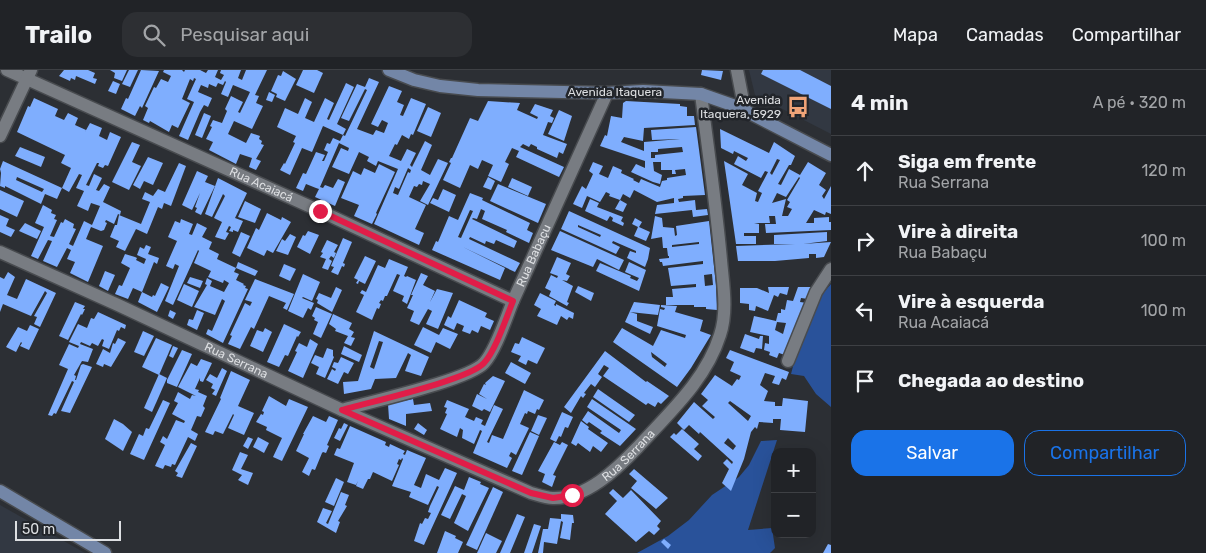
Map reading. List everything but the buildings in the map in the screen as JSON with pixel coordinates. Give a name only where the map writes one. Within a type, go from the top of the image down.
[{"type":"street","name":"Rua Acaiacá","points":[[7,70],[29,74],[513,301]]},
{"type":"street","name":"Avenida Itaquera","points":[[389,70],[414,80],[440,86],[510,91],[607,93],[643,91],[701,94],[745,110],[831,155]]},
{"type":"street","points":[[737,70],[745,110]]},
{"type":"street","points":[[0,136],[29,74]]},
{"type":"street","name":"Rua Babaçu","points":[[342,410],[446,381],[475,370],[484,363],[490,354],[607,93]]},
{"type":"street","name":"Rua Serrana","points":[[0,252],[127,309],[342,410],[531,493],[553,498],[572,495],[597,484],[623,463],[686,396],[706,367],[721,333],[724,292],[701,94]]},
{"type":"street","points":[[788,362],[816,292],[831,269]]},
{"type":"street","points":[[0,491],[105,553]]},
{"type":"shaded area","points":[[749,70],[831,70],[831,134],[755,95]]},
{"type":"shaded area","points":[[831,284],[831,407],[816,394],[804,376],[791,374],[796,355],[818,299]]},
{"type":"shaded area","points":[[777,440],[774,448],[771,448],[771,459],[748,530],[771,528],[771,538],[774,538],[775,548],[770,553],[637,553],[668,536],[689,520],[712,495],[739,477],[749,465],[761,441]]},
{"type":"shaded area","points":[[0,505],[85,553],[0,553]]},
{"type":"place","name":"Avenida Itaquera, 5929","points":[[798,107]]},
{"type":"route","points":[[320,211],[513,301],[490,354],[484,363],[475,370],[446,381],[342,410],[531,493],[553,498],[572,495]]}]
